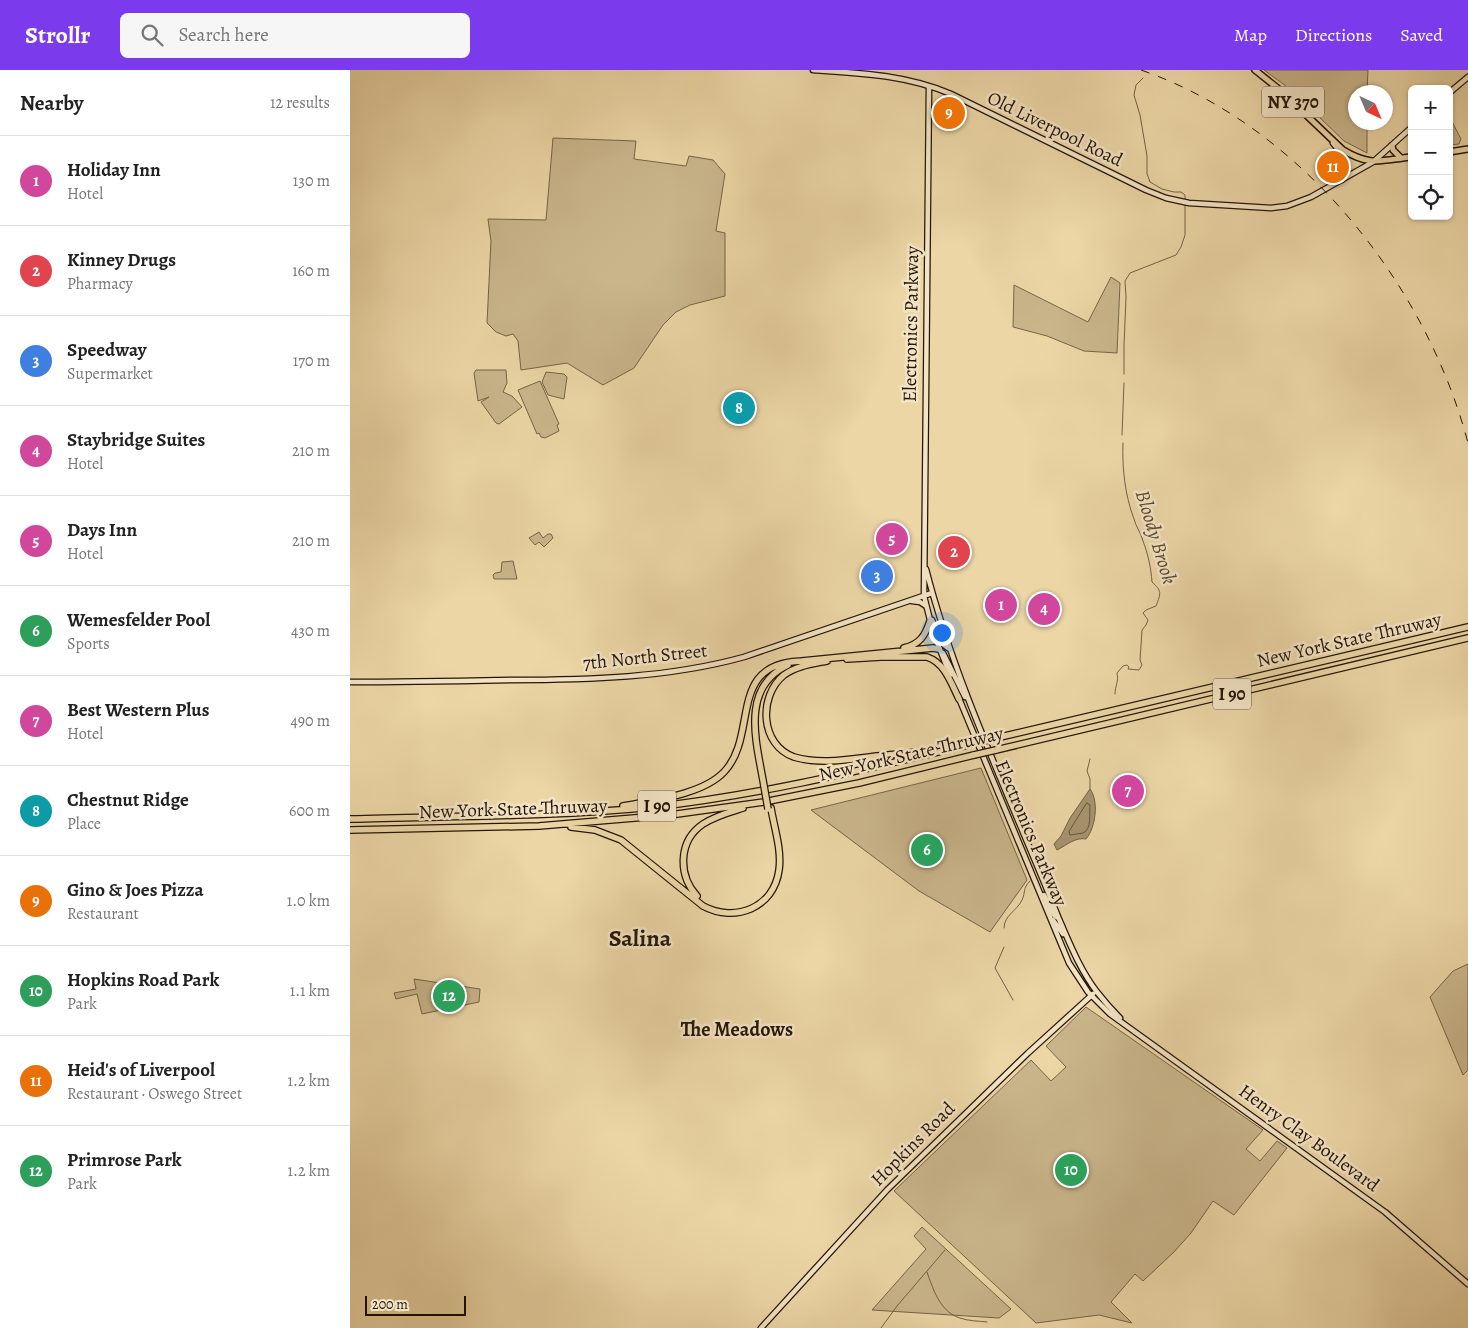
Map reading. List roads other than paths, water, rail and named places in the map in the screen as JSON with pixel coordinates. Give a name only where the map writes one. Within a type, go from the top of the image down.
[{"type":"highway","points":[[879,655],[916,644],[925,634],[930,621]]},
{"type":"highway","name":"New York State Thruway","points":[[350,819],[586,811],[653,806],[760,791],[847,774],[1468,627]]},
{"type":"highway","name":"New York State Thruway","points":[[350,830],[539,826],[670,815],[764,802],[859,783],[1468,638]]},
{"type":"highway","points":[[765,786],[758,712],[762,693],[774,676],[789,667],[797,665],[933,648],[939,649]]},
{"type":"highway","points":[[586,811],[678,794],[695,789],[714,780],[724,772],[736,755],[748,699],[758,680],[773,667],[785,662],[879,655],[924,657],[933,659],[944,668],[959,699]]},
{"type":"highway","points":[[539,826],[582,827],[610,834],[632,847],[703,906],[719,912],[733,914],[750,909],[764,900],[774,888],[780,862],[755,733],[755,713],[758,696],[763,686],[774,673],[787,665],[805,661]]},
{"type":"highway","points":[[827,661],[793,670],[784,675],[772,689],[766,707],[768,729],[774,740],[784,750],[794,756],[819,761],[856,759],[958,747]]},
{"type":"highway","points":[[764,802],[715,818],[698,828],[689,841],[683,857],[685,876],[691,890],[702,901],[714,908],[736,910],[753,905],[769,890],[776,876],[777,862],[770,809]]},
{"type":"main road","name":"Old Liverpool Road","points":[[814,70],[890,76],[929,86],[951,94],[1146,190],[1166,198],[1189,203],[1271,208],[1296,204],[1373,162],[1410,130]]},
{"type":"main road","name":"NY 370","points":[[1255,70],[1280,90],[1329,138],[1353,156],[1373,162],[1408,157]]},
{"type":"main road","points":[[1453,90],[1468,78]]},
{"type":"main road","name":"Electronics Parkway","points":[[929,86],[924,596],[939,649],[1035,882],[1069,963],[1091,996]]},
{"type":"main road","points":[[1329,138],[1344,159],[1346,166],[1342,180]]},
{"type":"main road","points":[[1392,146],[1393,150],[1401,158]]},
{"type":"main road","points":[[1453,151],[1468,149]]},
{"type":"main road","name":"Electronics Parkway","points":[[924,563],[949,649],[974,714],[1067,939],[1082,970],[1096,992]]},
{"type":"main road","name":"7th North Street","points":[[350,682],[570,680],[682,670],[744,657],[932,593]]},
{"type":"main road","points":[[908,601],[916,601],[926,606]]},
{"type":"main road","points":[[928,612],[944,645],[949,649]]},
{"type":"main road","points":[[939,649],[949,649]]},
{"type":"main road","points":[[939,649],[948,660],[974,714]]},
{"type":"main road","points":[[1035,882],[1054,915],[1059,919]]},
{"type":"main road","points":[[1051,918],[1067,939]]},
{"type":"main road","name":"Hopkins Road","points":[[760,1328],[887,1190],[1023,1058],[1096,992]]},
{"type":"main road","name":"Henry Clay Boulevard","points":[[1096,992],[1125,1024]]},
{"type":"main road","name":"Henry Clay Boulevard","points":[[1091,996],[1104,1009],[1380,1208],[1468,1284]]},
{"type":"water","points":[[1090,789],[1095,800],[1095,814],[1089,834],[1086,839],[1075,840],[1057,850],[1054,844]]},
{"type":"waterway","name":"Bloody Brook","points":[[1124,374],[1125,281],[1130,273],[1176,255],[1185,235],[1185,195],[1181,192],[1162,189],[1150,182],[1147,174],[1147,156],[1140,115],[1134,95],[1136,85],[1143,78]]},
{"type":"waterway","name":"Bloody Brook","points":[[1122,435],[1124,383]]},
{"type":"waterway","name":"Bloody Brook","points":[[1115,694],[1118,679],[1117,673],[1123,666],[1127,665],[1128,669],[1139,670],[1142,665],[1140,660],[1142,630],[1148,620],[1143,613],[1156,606],[1160,595],[1158,588],[1152,582],[1146,551],[1128,501],[1123,462],[1123,443]]},
{"type":"waterway","points":[[1090,759],[1087,771],[1090,779],[1090,789]]},
{"type":"waterway","points":[[1004,928],[1008,916],[1020,904],[1025,888],[1030,881]]},
{"type":"waterway","points":[[1004,947],[995,968],[1013,1000]]},
{"type":"waterway","points":[[881,1328],[897,1306],[945,1250]]},
{"type":"waterway","points":[[927,1272],[938,1299],[947,1311],[963,1319],[987,1322]]},
{"type":"railway","points":[[1141,70],[1199,95],[1253,129],[1303,170],[1348,217],[1388,269],[1422,325],[1448,383],[1468,443]]},
{"type":"place","name":"Gino & Joes Pizza","points":[[949,113]]},
{"type":"place","name":"Heid's of Liverpool","points":[[1333,167]]},
{"type":"place","name":"Chestnut Ridge","points":[[739,408]]},
{"type":"place","name":"Days Inn","points":[[892,539]]},
{"type":"place","name":"Kinney Drugs","points":[[954,552]]},
{"type":"place","name":"Speedway","points":[[877,576]]},
{"type":"place","name":"Holiday Inn","points":[[1001,605]]},
{"type":"place","name":"Staybridge Suites","points":[[1044,609]]},
{"type":"place","name":"Best Western Plus","points":[[1128,791]]},
{"type":"place","name":"Wemesfelder Pool","points":[[927,850]]},
{"type":"place","name":"Primrose Park","points":[[449,996]]},
{"type":"place","name":"Hopkins Road Park","points":[[1071,1170]]},
{"type":"district","name":"Salina","points":[[640,938]]},
{"type":"district","name":"The Meadows","points":[[737,1029]]}]
